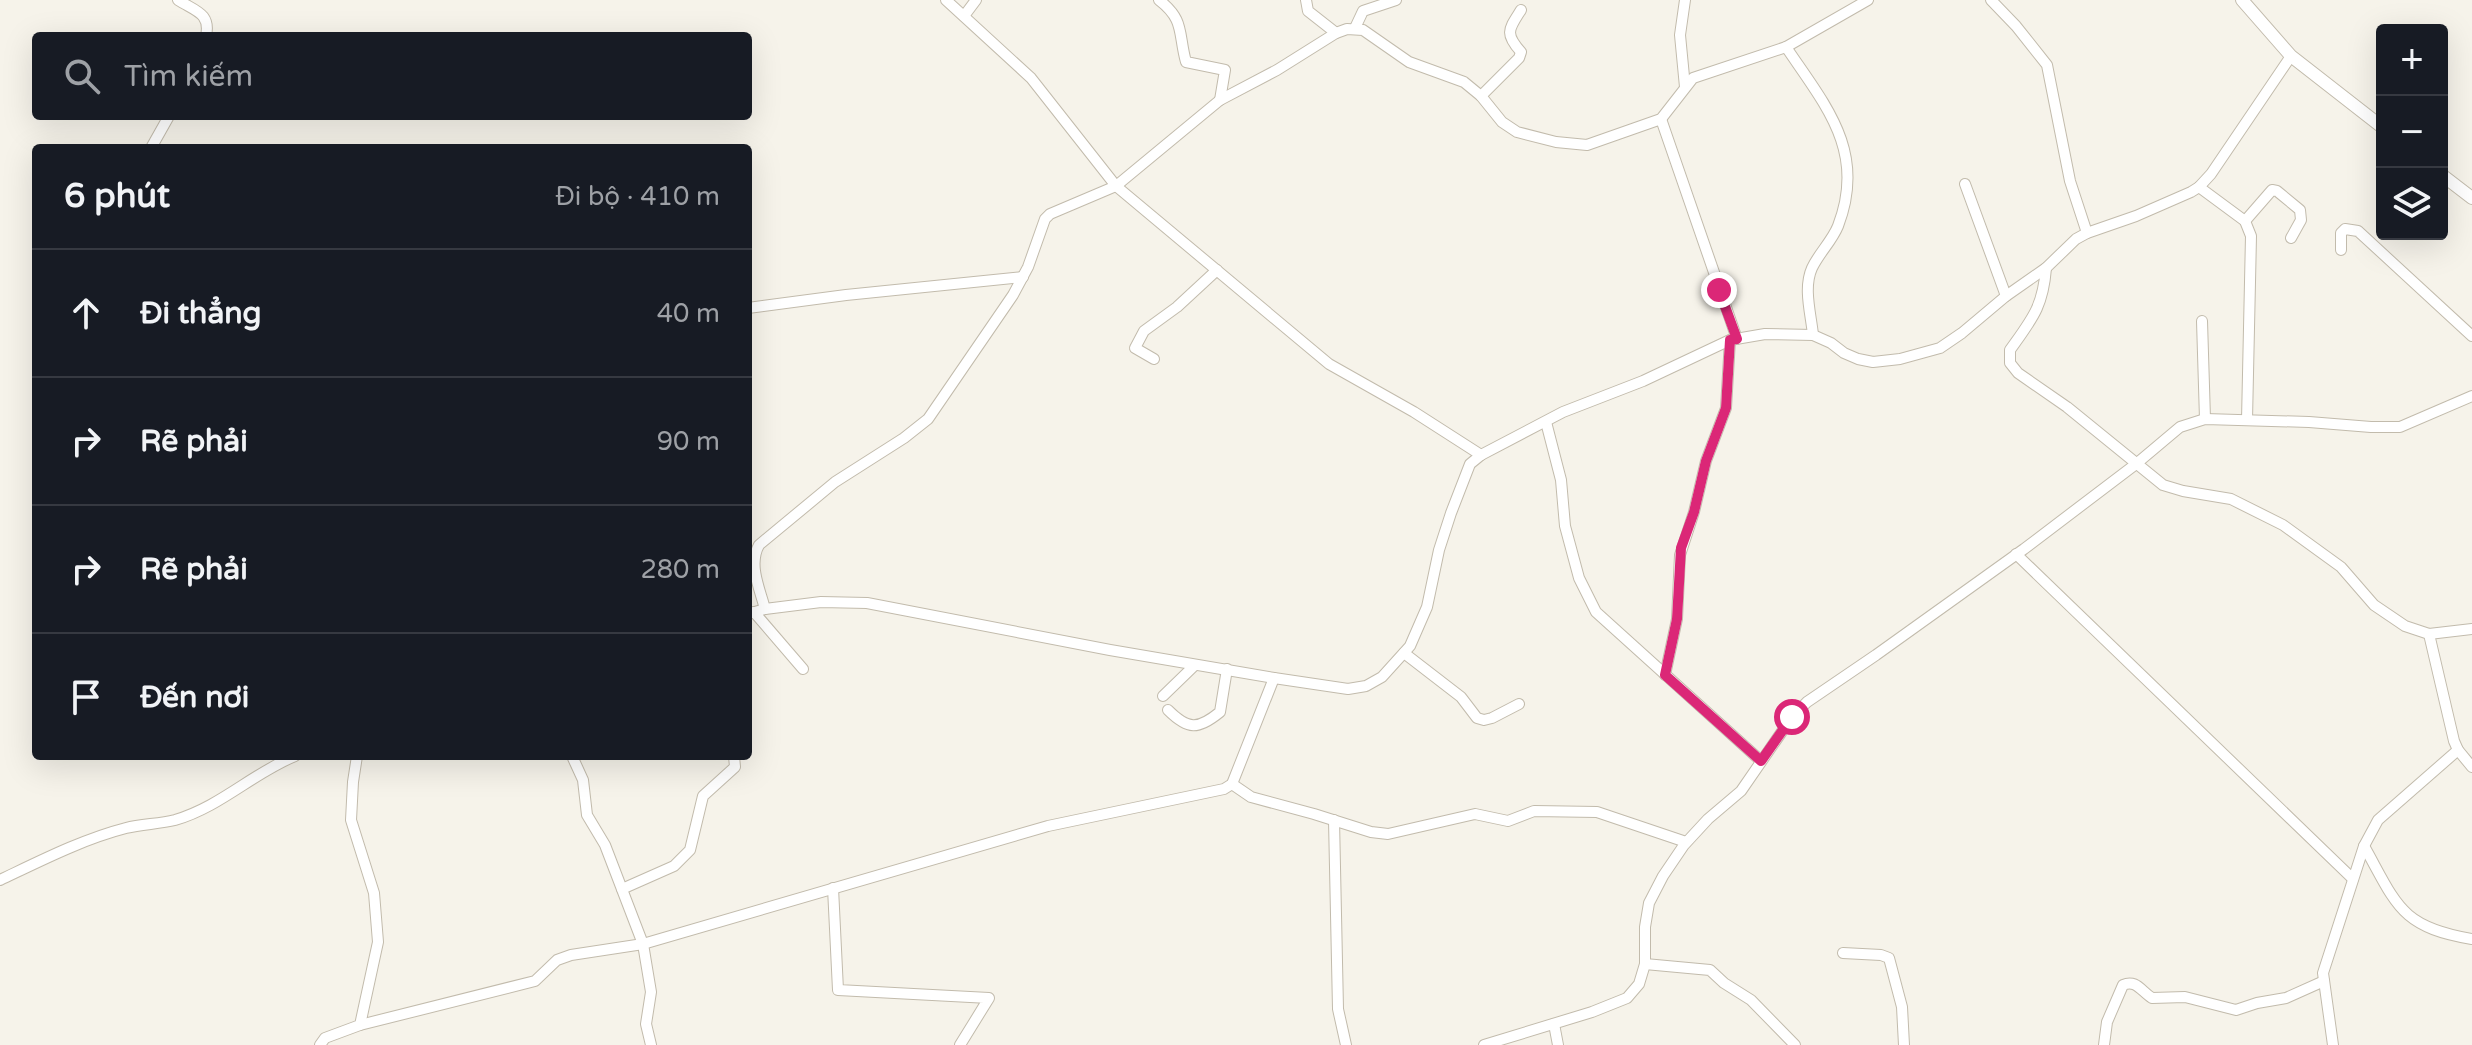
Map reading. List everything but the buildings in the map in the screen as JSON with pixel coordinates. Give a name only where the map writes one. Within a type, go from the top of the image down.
[{"type":"street","points":[[178,0],[205,16],[207,32]]},
{"type":"street","points":[[946,0],[1031,78],[1116,186],[1329,364],[1414,412],[1481,455]]},
{"type":"street","points":[[964,16],[976,0]]},
{"type":"street","points":[[1159,0],[1173,11],[1181,26],[1186,62],[1225,70],[1220,100]]},
{"type":"street","points":[[1306,0],[1313,17],[1336,33]]},
{"type":"street","points":[[1355,28],[1363,11],[1396,0]]},
{"type":"street","points":[[1685,0],[1680,35],[1685,87]]},
{"type":"street","points":[[803,669],[756,612],[755,552],[759,545],[835,482],[928,419],[1013,295],[1045,219],[1050,214],[1116,186],[1220,100],[1277,70],[1336,33],[1355,28],[1373,35],[1409,62],[1464,82],[1509,128],[1563,143],[1594,144],[1629,128],[1661,119],[1698,75],[1786,47],[1868,0]]},
{"type":"street","points":[[1991,0],[2047,65],[2070,181],[2087,233]]},
{"type":"street","points":[[2242,0],[2291,56],[2376,122]]},
{"type":"street","points":[[1481,96],[1519,58],[1521,52],[1509,35],[1509,28],[1521,10]]},
{"type":"street","points":[[1786,47],[1834,118],[1847,162],[1844,207],[1837,229],[1808,280],[1813,335]]},
{"type":"street","points":[[756,612],[821,602],[867,603],[1195,665],[1348,689],[1366,686],[1382,677],[1410,646],[1427,607],[1439,550],[1467,471],[1481,455],[1563,412],[1643,381],[1734,339],[1765,334],[1813,335],[1858,359],[1873,362],[1900,359],[1940,348],[2046,268],[2076,239],[2199,187],[2291,56]]},
{"type":"street","points":[[1661,119],[1734,339],[1726,408],[1706,461],[1694,512],[1681,548],[1677,619],[1665,675]]},
{"type":"street","points":[[153,144],[167,120]]},
{"type":"street","points":[[2448,180],[2472,198]]},
{"type":"street","points":[[1965,184],[2006,296]]},
{"type":"street","points":[[2199,187],[2245,221],[2251,236],[2247,420]]},
{"type":"street","points":[[2245,221],[2264,197],[2272,190],[2277,191],[2300,210],[2301,220],[2291,238]]},
{"type":"street","points":[[2341,250],[2341,233],[2345,229],[2358,231],[2472,336]]},
{"type":"street","points":[[2046,268],[2039,308],[2010,350],[2010,363],[2018,373],[2172,489],[2231,499],[2283,525],[2341,567],[2380,609],[2405,626],[2429,634],[2472,629]]},
{"type":"street","points":[[1154,359],[1137,352],[1135,348],[1144,331],[1177,307],[1217,270]]},
{"type":"street","points":[[752,307],[1023,277]]},
{"type":"street","points":[[2202,321],[2205,419]]},
{"type":"street","points":[[1484,1045],[1627,998],[1639,984],[1645,964],[1645,927],[1649,903],[1663,876],[1686,842],[1741,791],[1792,717],[1807,702],[2016,554],[2180,427],[2205,419],[2400,427],[2472,396]]},
{"type":"street","points":[[1546,422],[1561,480],[1565,526],[1579,578],[1596,612],[1761,761]]},
{"type":"street","points":[[2016,554],[2353,879]]},
{"type":"street","points":[[2429,634],[2439,684],[2458,750],[2472,767]]},
{"type":"street","points":[[1404,653],[1461,697],[1477,718],[1492,718],[1519,704]]},
{"type":"street","points":[[1163,696],[1195,665]]},
{"type":"street","points":[[1168,710],[1181,723],[1193,726],[1208,722],[1220,712],[1227,669]]},
{"type":"street","points":[[320,1045],[325,1038],[360,1025],[535,981],[557,960],[571,955],[643,944],[1048,826],[1224,789],[1232,784],[1274,678]]},
{"type":"street","points":[[2333,1045],[2323,973],[2364,846],[2378,820],[2458,750]]},
{"type":"street","points":[[0,880],[126,828],[175,820],[218,802],[288,760]]},
{"type":"street","points":[[356,760],[351,820],[374,893],[378,942],[360,1025]]},
{"type":"street","points":[[574,760],[583,780],[587,815],[605,845],[643,944],[651,992],[646,1024],[651,1045]]},
{"type":"street","points":[[622,889],[674,866],[690,850],[703,796],[735,767],[736,760]]},
{"type":"street","points":[[1232,784],[1251,797],[1371,832],[1388,834],[1475,814],[1508,821],[1534,811],[1597,812],[1686,842]]},
{"type":"street","points":[[1334,820],[1338,1009],[1346,1045]]},
{"type":"street","points":[[2364,846],[2395,902],[2409,917],[2432,930],[2472,939]]},
{"type":"street","points":[[833,888],[838,990],[989,998],[960,1045]]},
{"type":"street","points":[[1843,953],[1889,958],[1902,1007],[1904,1045]]},
{"type":"street","points":[[1645,964],[1710,970],[1751,1000],[1795,1045]]},
{"type":"street","points":[[2104,1045],[2107,1022],[2123,985],[2129,983],[2137,985],[2152,998],[2185,997],[2236,1010],[2286,998],[2324,981]]},
{"type":"street","points":[[1554,1024],[1558,1045]]},
{"type":"route","points":[[1719,290],[1737,339],[1730,340],[1726,408],[1706,461],[1694,512],[1681,548],[1677,619],[1665,675],[1761,761],[1792,717]]}]
